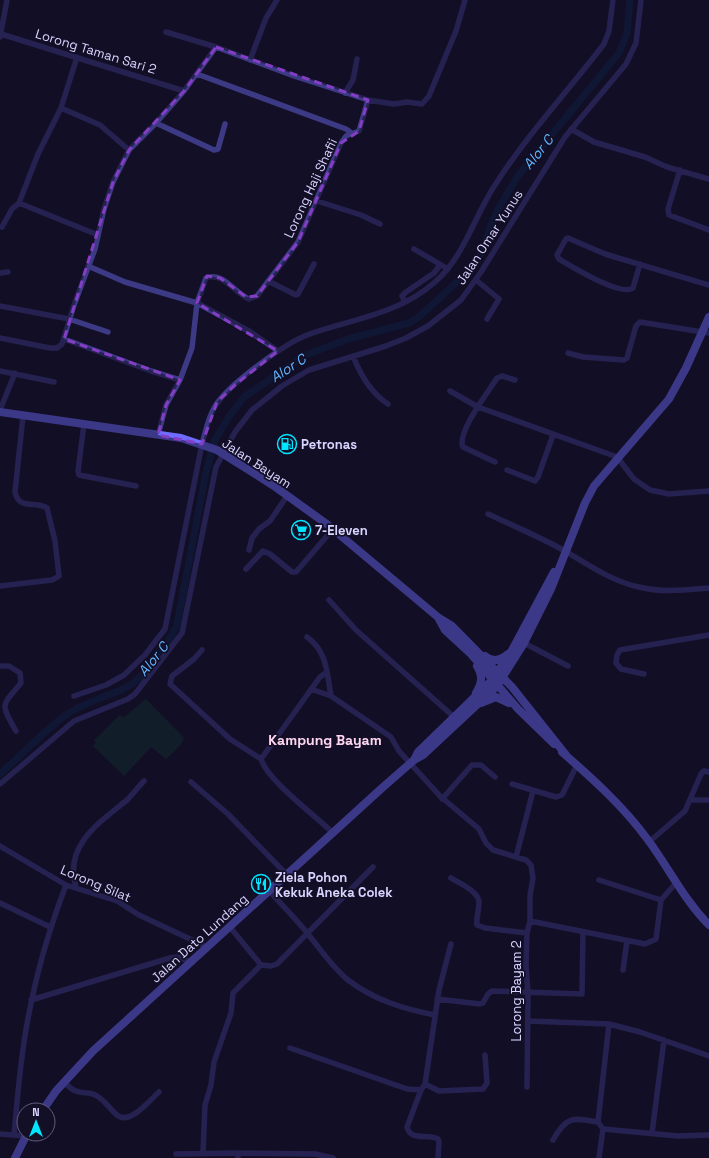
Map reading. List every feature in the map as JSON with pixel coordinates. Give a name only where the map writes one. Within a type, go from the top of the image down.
[{"type":"main road","name":"Jalan Dato Lundang","points":[[514,652],[524,643],[551,589],[594,486],[617,457],[669,399],[706,333],[709,317]]},
{"type":"main road","name":"Jalan Bayam","points":[[0,411],[23,416],[158,435],[204,445],[220,452],[251,470],[333,529],[439,618],[446,630],[473,650],[512,687],[566,755]]},
{"type":"main road","name":"Jalan Dato Lundang","points":[[49,1102],[64,1082],[93,1051],[229,926],[288,875],[412,762],[423,756],[494,683],[514,652],[545,585],[564,555]]},
{"type":"main road","name":"Jalan Bayam","points":[[473,650],[494,683],[518,709]]},
{"type":"main road","points":[[473,650],[488,659],[495,660],[514,652]]},
{"type":"main road","points":[[473,650],[481,673],[482,681],[476,702],[496,697],[503,699],[518,709],[577,765],[619,806],[650,842],[693,908],[709,925]]},
{"type":"main road","points":[[512,687],[510,681],[514,652]]},
{"type":"main road","name":"Jalan Dato Lundang","points":[[412,762],[418,752],[454,717],[476,702]]},
{"type":"main road","points":[[15,1158],[23,1142]]},
{"type":"street","points":[[0,36],[7,0]]},
{"type":"street","points":[[250,60],[266,18],[277,0]]},
{"type":"street","points":[[166,32],[216,46],[250,60],[368,100],[394,104],[407,102],[422,104],[425,102],[456,31],[465,0]]},
{"type":"street","points":[[74,696],[106,685],[124,675],[145,655],[165,628],[204,445],[207,423],[217,402],[236,384],[292,342],[306,335],[377,315],[405,302],[434,283],[448,269],[469,235],[494,186],[513,158],[604,44],[609,31],[613,0]]},
{"type":"street","name":"Jalan Omar Yunus","points":[[0,784],[74,721],[128,699],[135,694],[182,633],[220,452],[252,410],[282,386],[309,370],[393,344],[428,326],[461,300],[476,280],[571,129],[626,64],[632,54],[636,43],[641,0]]},
{"type":"street","name":"Lorong Taman Sari 2","points":[[0,36],[77,57],[184,91]]},
{"type":"street","points":[[0,338],[50,348],[57,348],[64,339],[69,319],[98,235],[104,208],[113,182],[129,150],[156,123],[184,91],[216,46]]},
{"type":"street","points":[[2,227],[12,209],[19,203],[38,154],[61,108],[77,57]]},
{"type":"street","points":[[345,93],[353,80],[357,59]]},
{"type":"street","points":[[197,74],[346,129],[353,134]]},
{"type":"street","name":"Lorong Haji Shafii","points":[[158,435],[166,405],[180,380],[192,348],[197,303],[203,282],[210,276],[220,278],[249,298],[257,296],[298,242],[341,143],[346,136],[359,131],[368,100]]},
{"type":"street","points":[[61,108],[100,125],[129,150]]},
{"type":"street","points":[[156,123],[214,150],[218,149],[225,124]]},
{"type":"street","points":[[571,129],[594,142],[645,157],[709,179]]},
{"type":"street","points":[[680,170],[668,209],[669,215],[709,230]]},
{"type":"street","points":[[317,201],[361,215],[380,224]]},
{"type":"street","points":[[19,203],[98,235]]},
{"type":"street","points":[[640,264],[633,288],[629,290],[591,278],[559,259],[557,252],[566,238],[568,238],[605,254],[640,264],[709,286]]},
{"type":"street","points":[[414,249],[448,269]]},
{"type":"street","points":[[268,281],[296,295],[298,294],[314,264]]},
{"type":"street","points":[[405,302],[402,296],[434,273],[440,265]]},
{"type":"street","points":[[88,266],[126,282],[197,303],[249,331],[278,351]]},
{"type":"street","points":[[0,273],[8,272]]},
{"type":"street","points":[[476,280],[500,299],[488,319]]},
{"type":"street","points":[[0,306],[69,319],[108,332]]},
{"type":"street","points":[[568,353],[624,360],[627,358],[636,326],[640,322],[706,333]]},
{"type":"street","points":[[64,339],[180,380]]},
{"type":"street","points":[[353,356],[362,377],[382,400],[388,404]]},
{"type":"street","points":[[0,371],[54,382]]},
{"type":"street","points":[[0,411],[15,373]]},
{"type":"street","points":[[495,462],[463,447],[461,443],[467,425],[499,376],[507,376],[515,380]]},
{"type":"street","points":[[450,391],[478,408],[617,457],[634,479],[650,490],[669,494],[709,491]]},
{"type":"street","points":[[0,586],[52,580],[59,576],[55,541],[48,508],[21,503],[17,499],[15,492],[23,416]]},
{"type":"street","points":[[84,424],[78,471],[79,475],[136,486]]},
{"type":"street","points":[[508,470],[535,481],[538,477],[553,434]]},
{"type":"street","points":[[249,550],[252,538],[259,528],[270,521],[287,496]]},
{"type":"street","points":[[488,514],[600,573],[638,587],[674,590],[709,588]]},
{"type":"street","points":[[246,569],[263,551],[270,554],[292,572],[296,572],[333,529]]},
{"type":"street","points":[[329,600],[356,630],[454,717]]},
{"type":"street","points":[[644,674],[621,669],[616,663],[617,655],[620,650],[709,635]]},
{"type":"street","points":[[307,636],[320,648],[327,672],[331,696]]},
{"type":"street","points":[[524,643],[568,666]]},
{"type":"street","points":[[202,650],[194,659],[172,676],[170,684],[230,739],[261,759],[263,765],[279,783],[333,833]]},
{"type":"street","points":[[0,666],[9,666],[20,673],[21,683],[4,702],[3,708],[16,731]]},
{"type":"street","points":[[261,759],[320,676],[327,672]]},
{"type":"street","name":"Lorong Bayam 2","points":[[312,689],[331,696],[390,737],[442,799],[479,829],[486,843],[493,850],[526,860],[531,865],[533,878],[530,896],[530,921],[527,933],[526,966],[528,994],[527,1087]]},
{"type":"street","points":[[442,799],[472,765],[481,765],[495,777]]},
{"type":"street","points":[[512,784],[556,797],[562,795],[577,765]]},
{"type":"street","points":[[650,842],[685,811],[701,774],[704,771],[709,772]]},
{"type":"street","points":[[76,887],[73,877],[73,867],[76,856],[88,834],[106,814],[128,799],[144,781]]},
{"type":"street","points":[[191,782],[228,814],[288,875]]},
{"type":"street","points":[[516,858],[533,791]]},
{"type":"street","points":[[690,800],[709,800]]},
{"type":"street","name":"Lorong Silat","points":[[0,846],[66,885],[117,901],[139,915],[207,947]]},
{"type":"street","points":[[229,926],[261,964],[271,966],[277,964],[373,867]]},
{"type":"street","points":[[451,878],[476,895],[479,901],[476,918],[478,925],[486,928],[527,933]]},
{"type":"street","points":[[599,880],[661,900]]},
{"type":"street","points":[[530,921],[645,944],[656,939],[661,900],[676,883]]},
{"type":"street","points":[[0,1134],[14,1135],[31,1000],[50,928],[66,885]]},
{"type":"street","points":[[269,891],[308,933],[322,953],[347,979],[361,989],[404,1009],[435,1015]]},
{"type":"street","points":[[0,903],[50,928]]},
{"type":"street","points":[[437,999],[482,1004],[491,992],[582,994],[583,932]]},
{"type":"street","points":[[623,970],[627,941]]},
{"type":"street","points":[[438,1158],[438,1139],[413,1135],[408,1132],[408,1121],[425,1084],[437,999],[451,944]]},
{"type":"street","points":[[31,1000],[170,958],[177,957],[191,962]]},
{"type":"street","points":[[202,1153],[205,1105],[211,1085],[214,1062],[231,1013],[233,993],[235,989],[261,964]]},
{"type":"street","points":[[528,1021],[610,1024],[640,1032],[709,1056]]},
{"type":"street","points":[[599,1158],[603,1129],[598,1122],[610,1024]]},
{"type":"street","points":[[652,1133],[664,1040]]},
{"type":"street","points":[[290,1048],[407,1089],[421,1090]]},
{"type":"street","points":[[425,1084],[439,1091],[483,1089],[486,1083],[485,1055]]},
{"type":"street","points":[[64,1082],[77,1092],[88,1092],[96,1095],[118,1116],[124,1119],[131,1117],[159,1092]]},
{"type":"street","points":[[553,1140],[562,1125],[573,1118],[598,1122]]},
{"type":"street","points":[[603,1129],[678,1136],[709,1135]]},
{"type":"street","points":[[176,1154],[315,1154],[333,1158]]},
{"type":"highlighted area","points":[[216,47],[368,100],[359,131],[341,143],[298,242],[257,296],[246,297],[220,278],[207,276],[197,303],[278,351],[236,384],[217,402],[202,444],[158,435],[166,405],[180,380],[64,339],[113,182],[129,150],[184,91]]},
{"type":"green space","points":[[146,699],[184,738],[181,745],[166,759],[151,747],[124,776],[93,746],[96,742],[94,740],[120,715],[123,718]]},
{"type":"waterway","name":"Alor C","points":[[0,774],[60,719],[82,706],[132,684],[147,670],[168,642],[177,625],[206,472],[215,440],[228,418],[244,397],[306,355],[348,339],[409,323],[421,315],[471,269],[479,258],[495,215],[517,177],[619,53],[627,33],[630,0]]},
{"type":"place","name":"Petronas","points":[[287,444]]},
{"type":"place","name":"7-Eleven","points":[[301,530]]},
{"type":"place","name":"Ziela Pohon Kekuk Aneka Colek","points":[[261,884]]},
{"type":"district","name":"Kampung Bayam","points":[[325,740]]}]
